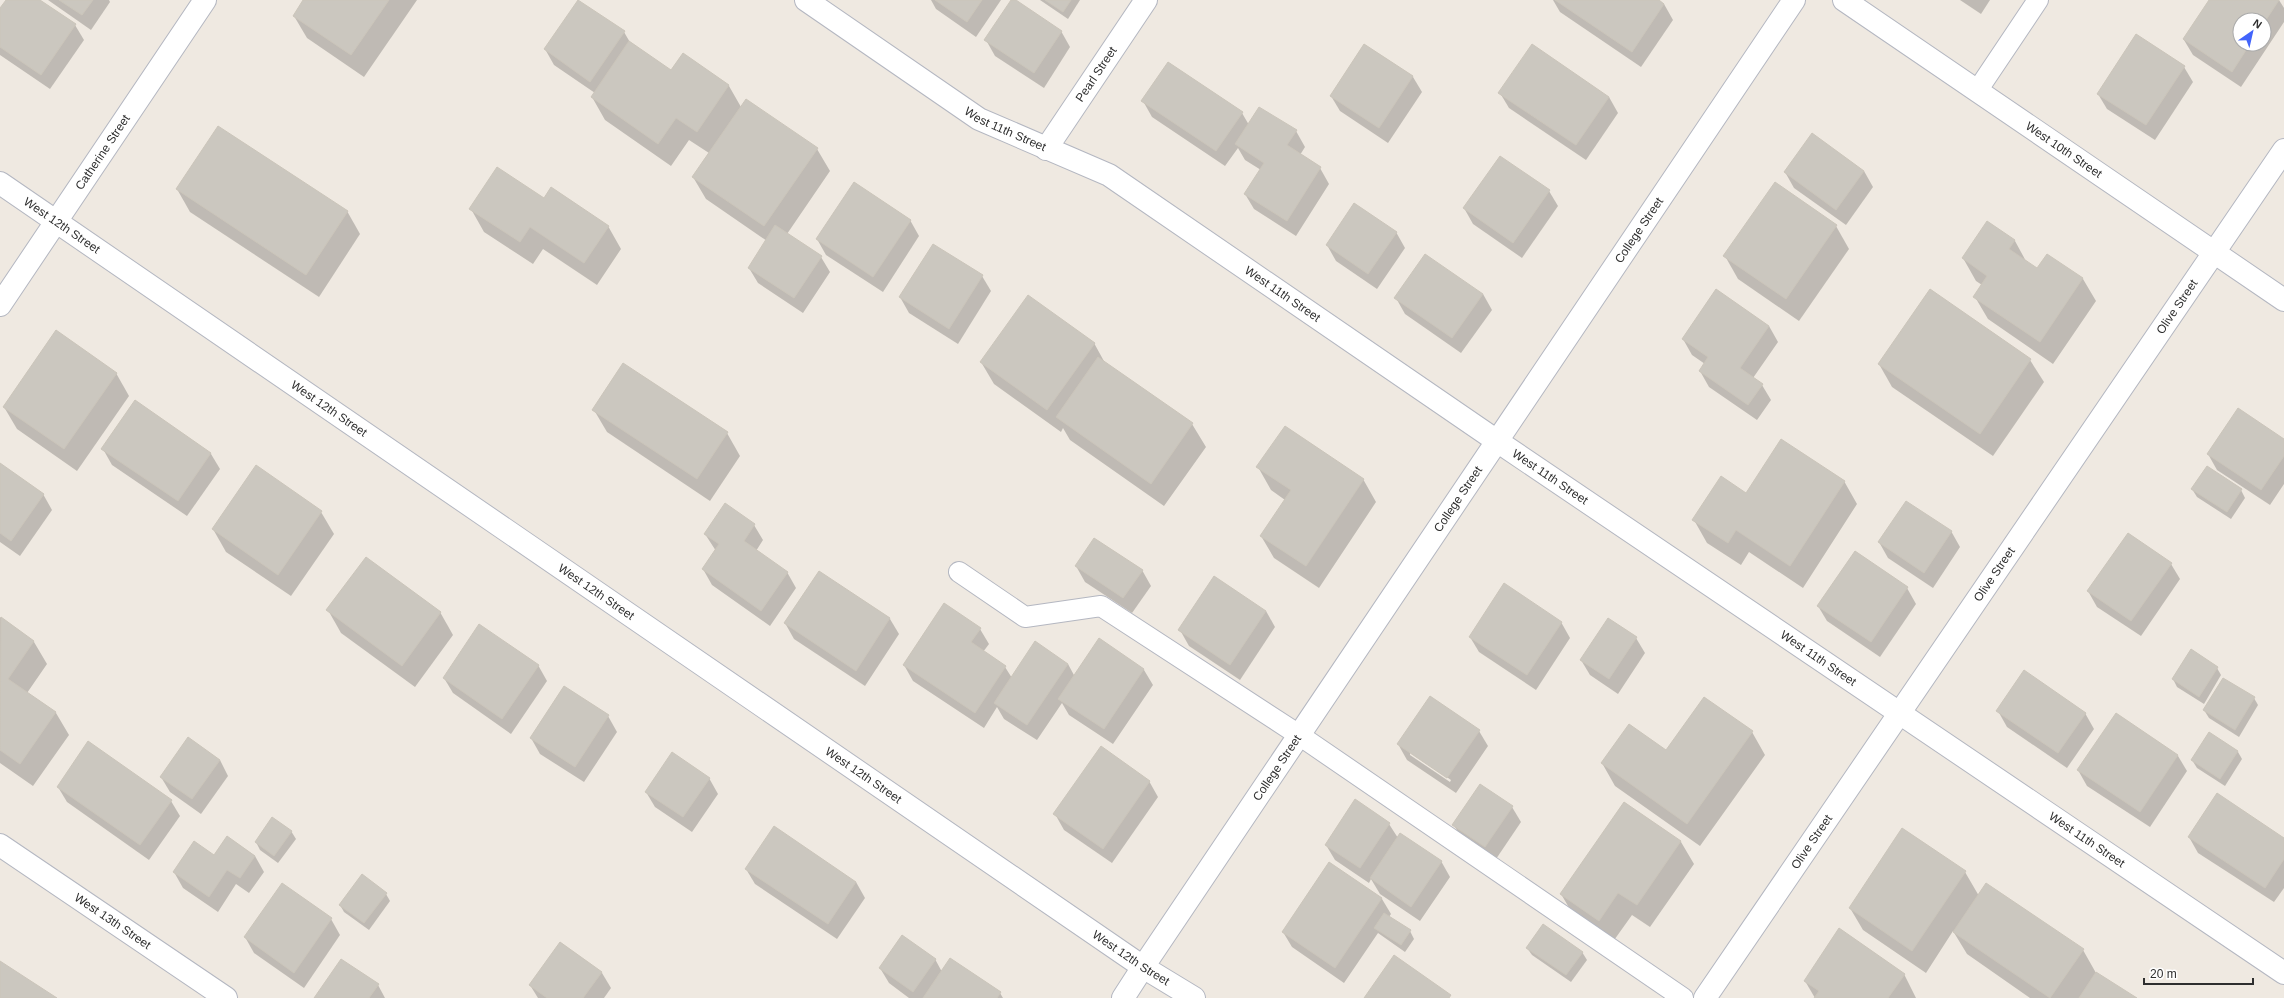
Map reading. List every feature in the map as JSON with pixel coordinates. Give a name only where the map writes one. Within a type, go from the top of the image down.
[{"type":"street","name":"Catherine Street","points":[[0,305],[205,0]]},
{"type":"street","name":"West 11th Street","points":[[806,0],[979,119],[1109,175],[1497,441],[2284,973]]},
{"type":"street","name":"Pearl Street","points":[[1046,149],[1146,0]]},
{"type":"street","name":"College Street","points":[[1123,998],[1143,966],[1794,0]]},
{"type":"street","name":"West 10th Street","points":[[1844,0],[2284,300]]},
{"type":"street","name":"Olive Street","points":[[1705,998],[2284,150]]},
{"type":"street","name":"West 12th Street","points":[[0,183],[1143,966],[1194,998]]},
{"type":"street","name":"West 13th Street","points":[[0,845],[226,998]]},
{"type":"lane","points":[[1977,91],[2038,0]]},
{"type":"lane","points":[[959,572],[1025,617],[1100,606],[1299,735],[1682,998]]},
{"type":"building","points":[[6,0],[40,0],[76,24],[41,75],[0,47],[0,8]]},
{"type":"building","points":[[59,0],[93,0],[82,15]]},
{"type":"building","points":[[303,0],[389,0],[351,55],[293,16]]},
{"type":"building","points":[[578,0],[625,31],[590,82],[544,49]]},
{"type":"building","points":[[935,0],[982,0],[967,22]]},
{"type":"building","points":[[1011,0],[1016,0],[1062,31],[1034,73],[984,40]]},
{"type":"building","points":[[1045,0],[1071,0],[1063,12]]},
{"type":"building","points":[[1555,0],[1659,0],[1664,4],[1632,52]]},
{"type":"building","points":[[2209,0],[2279,0],[2271,12],[2232,12],[2232,52],[2245,52],[2232,72],[2183,39]]},
{"type":"building","points":[[2136,34],[2185,66],[2146,125],[2097,94]]},
{"type":"building","points":[[629,41],[671,70],[683,53],[729,85],[697,132],[676,118],[658,144],[591,97]]},
{"type":"building","points":[[1364,44],[1413,76],[1379,128],[1330,96]]},
{"type":"building","points":[[1532,44],[1609,97],[1576,145],[1498,93]]},
{"type":"building","points":[[1168,62],[1243,112],[1216,151],[1141,101]]},
{"type":"building","points":[[746,99],[818,148],[764,226],[692,177]]},
{"type":"building","points":[[1259,107],[1297,130],[1287,145],[1321,167],[1287,221],[1244,194],[1264,163],[1235,144]]},
{"type":"building","points":[[218,126],[348,211],[306,275],[176,189]]},
{"type":"building","points":[[1812,133],[1864,171],[1836,210],[1784,172]]},
{"type":"building","points":[[1500,156],[1550,190],[1513,243],[1463,208]]},
{"type":"building","points":[[497,167],[544,198],[551,187],[609,226],[584,263],[530,227],[520,242],[469,209]]},
{"type":"building","points":[[854,182],[911,220],[873,277],[816,239]]},
{"type":"building","points":[[1775,182],[1837,225],[1786,299],[1723,256]]},
{"type":"building","points":[[1354,203],[1397,232],[1368,274],[1326,245]]},
{"type":"building","points":[[1987,221],[2015,240],[2009,249],[2037,268],[2047,254],[2083,278],[2040,342],[1973,297],[1987,276],[1962,258]]},
{"type":"building","points":[[775,225],[822,256],[794,298],[748,268]]},
{"type":"building","points":[[933,244],[983,275],[949,329],[899,297]]},
{"type":"building","points":[[1425,254],[1483,294],[1452,338],[1394,298]]},
{"type":"building","points":[[1716,289],[1769,326],[1740,368],[1763,384],[1748,405],[1699,371],[1708,357],[1682,339]]},
{"type":"building","points":[[1930,289],[2031,359],[1980,434],[1878,364]]},
{"type":"building","points":[[1028,295],[1095,343],[1047,410],[980,362]]},
{"type":"building","points":[[56,330],[117,373],[64,449],[3,407]]},
{"type":"building","points":[[1098,357],[1193,423],[1151,484],[1056,417]]},
{"type":"building","points":[[623,363],[728,432],[697,479],[592,410]]},
{"type":"building","points":[[135,400],[211,453],[178,501],[101,449]]},
{"type":"building","points":[[2238,408],[2284,439],[2284,456],[2261,490],[2207,454]]},
{"type":"building","points":[[1285,426],[1364,479],[1306,566],[1260,536],[1291,490],[1256,467]]},
{"type":"building","points":[[1781,439],[1845,481],[1790,566],[1736,530],[1728,543],[1692,520],[1721,476],[1746,493]]},
{"type":"building","points":[[0,463],[44,494],[11,541],[0,533]]},
{"type":"building","points":[[256,465],[322,511],[278,575],[212,529]]},
{"type":"building","points":[[2207,466],[2242,489],[2227,512],[2191,489]]},
{"type":"building","points":[[1906,501],[1952,531],[1924,573],[1878,542]]},
{"type":"building","points":[[725,503],[755,524],[744,541],[788,572],[761,611],[702,569],[719,544],[704,534]]},
{"type":"building","points":[[2128,533],[2172,563],[2131,621],[2087,591]]},
{"type":"building","points":[[1094,538],[1143,570],[1123,598],[1075,566]]},
{"type":"building","points":[[1855,551],[1908,587],[1871,642],[1817,606]]},
{"type":"building","points":[[366,557],[441,612],[402,666],[326,610]]},
{"type":"building","points":[[819,571],[890,618],[856,671],[784,623]]},
{"type":"building","points":[[1214,576],[1266,611],[1230,665],[1178,630]]},
{"type":"building","points":[[1504,583],[1562,622],[1527,675],[1469,637]]},
{"type":"building","points":[[944,603],[981,628],[971,642],[1006,666],[975,713],[903,665]]},
{"type":"building","points":[[1,617],[34,641],[8,679],[56,712],[20,764],[0,750]]},
{"type":"building","points":[[1608,618],[1637,637],[1609,679],[1580,660]]},
{"type":"building","points":[[479,624],[539,665],[502,719],[443,678]]},
{"type":"building","points":[[1099,638],[1144,669],[1104,729],[1058,699]]},
{"type":"building","points":[[1035,641],[1068,664],[1027,725],[994,703]]},
{"type":"building","points":[[2191,649],[2218,667],[2199,697],[2172,679]]},
{"type":"building","points":[[2024,670],[2086,713],[2058,753],[1996,711]]},
{"type":"building","points":[[2223,678],[2255,697],[2235,730],[2203,710]]},
{"type":"building","points":[[564,686],[609,715],[575,767],[530,738]]},
{"type":"building","points":[[1430,696],[1480,730],[1447,778],[1397,744]]},
{"type":"building","points":[[1704,697],[1753,731],[1687,824],[1601,763],[1629,724],[1666,750]]},
{"type":"building","points":[[2116,713],[2178,755],[2140,812],[2077,770]]},
{"type":"building","points":[[2209,732],[2238,751],[2220,779],[2191,760]]},
{"type":"building","points":[[188,737],[220,760],[192,799],[160,777]]},
{"type":"building","points":[[88,741],[172,800],[140,845],[57,787]]},
{"type":"building","points":[[1101,746],[1150,781],[1103,849],[1053,814]]},
{"type":"building","points":[[672,752],[710,778],[683,817],[645,792]]},
{"type":"building","points":[[1480,784],[1513,806],[1485,847],[1452,825]]},
{"type":"building","points":[[2217,793],[2284,838],[2284,859],[2265,888],[2188,837]]},
{"type":"building","points":[[1355,799],[1390,823],[1360,868],[1325,845]]},
{"type":"building","points":[[1624,802],[1681,841],[1637,905],[1618,893],[1599,921],[1560,894]]},
{"type":"building","points":[[272,817],[292,831],[274,856],[255,842]]},
{"type":"building","points":[[774,826],[856,882],[828,924],[745,869]]},
{"type":"building","points":[[1902,828],[1966,871],[1912,951],[1849,908]]},
{"type":"building","points":[[1400,833],[1442,861],[1411,907],[1370,878]]},
{"type":"building","points":[[227,836],[255,856],[240,878],[227,870],[209,897],[173,872],[194,841],[214,855]]},
{"type":"building","points":[[1329,862],[1382,898],[1335,968],[1282,932]]},
{"type":"building","points":[[362,874],[387,893],[364,923],[339,905]]},
{"type":"building","points":[[282,883],[332,918],[294,973],[244,937]]},
{"type":"building","points":[[1986,883],[2084,949],[2050,998],[1953,932]]},
{"type":"building","points":[[1384,913],[1411,930],[1401,945],[1374,928]]},
{"type":"building","points":[[1543,924],[1583,952],[1566,975],[1526,948]]},
{"type":"building","points":[[1839,928],[1905,974],[1888,998],[1814,998],[1819,991],[1804,981]]},
{"type":"building","points":[[902,935],[936,959],[913,992],[879,968]]},
{"type":"building","points":[[560,942],[602,972],[583,998],[547,998],[529,985]]},
{"type":"building","points":[[1394,955],[1451,995],[1449,998],[1364,998]]},
{"type":"building","points":[[950,958],[1001,992],[997,998],[923,998]]},
{"type":"building","points":[[341,959],[379,984],[369,998],[314,998]]},
{"type":"building","points":[[0,961],[57,998],[0,998]]},
{"type":"building","points":[[2096,972],[2137,998],[2079,998]]}]
